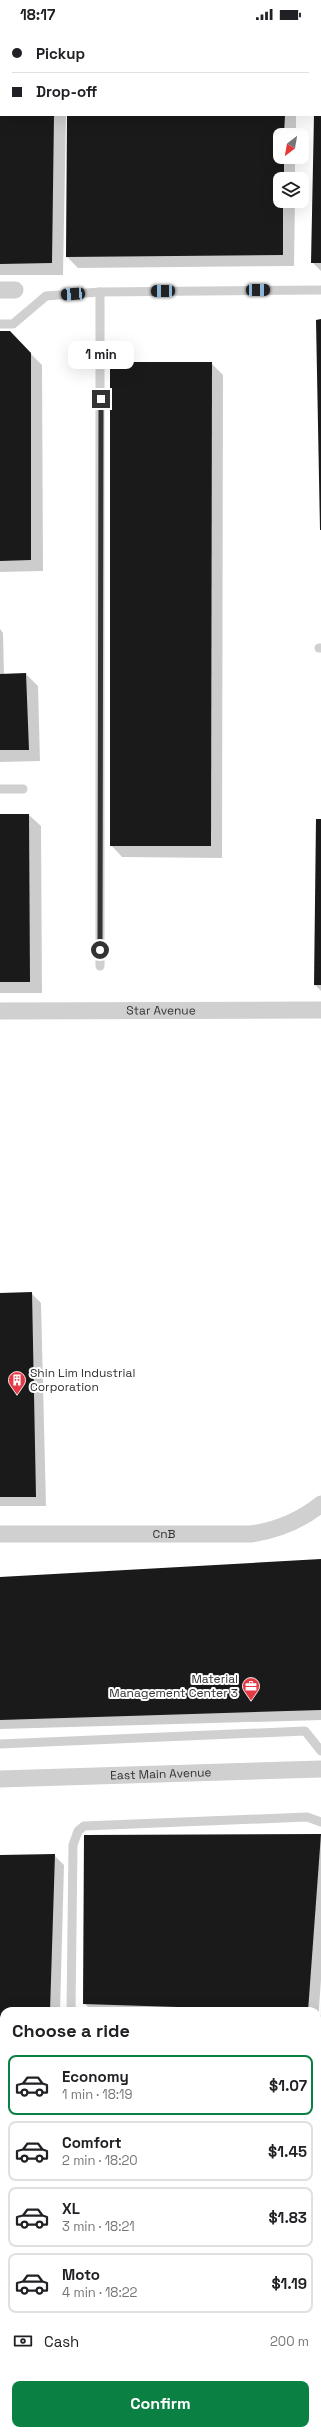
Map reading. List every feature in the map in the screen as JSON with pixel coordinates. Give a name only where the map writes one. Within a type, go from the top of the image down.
[{"type":"street","name":"Star Avenue","points":[[0,1011],[321,1010]]},
{"type":"street","name":"CnB","points":[[0,1534],[251,1534],[285,1526],[304,1517],[321,1504]]},
{"type":"street","name":"East Main Avenue","points":[[0,1778],[321,1769]]},
{"type":"lane","points":[[0,324],[13,324],[46,296],[100,292],[321,290]]},
{"type":"lane","points":[[100,292],[100,966]]},
{"type":"lane","points":[[0,789],[23,789]]},
{"type":"lane","points":[[0,1744],[305,1731],[321,1751]]},
{"type":"lane","points":[[71,2007],[73,1845],[78,1831],[84,1826],[307,1817],[321,1822]]},
{"type":"building","points":[[0,116],[54,116],[52,263],[0,264]]},
{"type":"building","points":[[67,116],[285,116],[284,128],[273,128],[273,164],[284,164],[284,172],[273,172],[273,208],[283,208],[283,255],[66,257]]},
{"type":"building","points":[[314,116],[321,116],[321,263],[311,263]]},
{"type":"building","points":[[321,319],[321,530],[320,530],[316,320]]},
{"type":"building","points":[[0,331],[10,331],[31,353],[31,560],[0,561]]},
{"type":"building","points":[[110,362],[212,362],[211,846],[110,846]]},
{"type":"building","points":[[26,673],[29,750],[0,750],[0,674]]},
{"type":"building","points":[[0,814],[29,814],[30,982],[0,982]]},
{"type":"building","points":[[316,819],[321,819],[321,985],[314,985]]},
{"type":"building","name":"Shin Lim Industrial Corporation","points":[[32,1292],[36,1497],[0,1497],[0,1293]]},
{"type":"building","points":[[321,1559],[321,1710],[0,1720],[0,1577]]},
{"type":"building","points":[[321,1834],[308,2007],[179,2007],[83,2004],[84,1835]]},
{"type":"building","points":[[55,1854],[50,2007],[0,2007],[0,1855]]},
{"type":"place","name":"Shin Lim Industrial Corporation","points":[[17,1395]]},
{"type":"place","name":"Material Management Center 3","points":[[251,1701]]},
{"type":"route","points":[[100,950],[101,399]]}]
